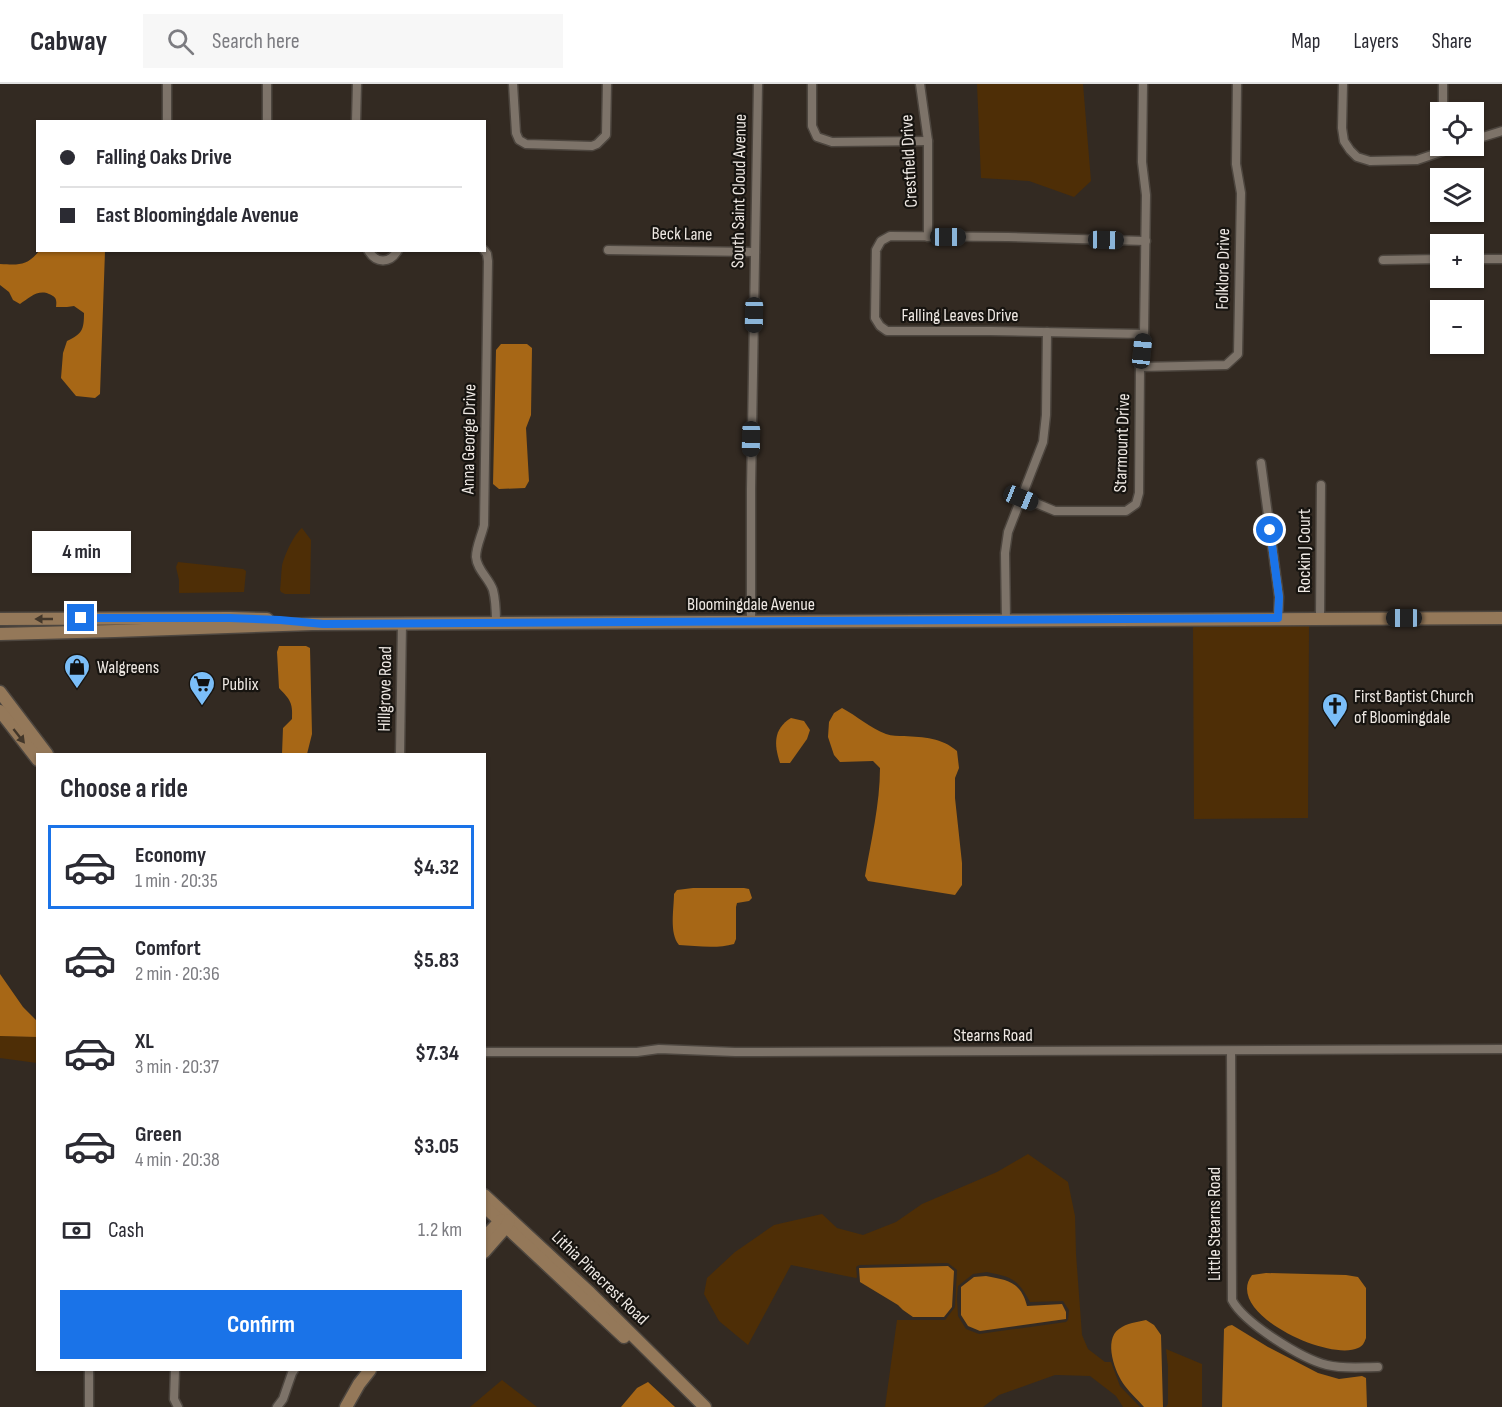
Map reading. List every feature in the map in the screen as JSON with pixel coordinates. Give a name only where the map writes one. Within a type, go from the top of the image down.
[{"type":"main road","points":[[0,619],[230,618],[312,624]]},
{"type":"main road","name":"Bloomingdale Avenue","points":[[1,634],[402,623],[1502,618]]},
{"type":"main road","points":[[0,692],[46,753]]},
{"type":"main road","points":[[0,711],[36,757]]},
{"type":"main road","name":"Lithia Pinecrest Road","points":[[486,1198],[506,1228],[599,1301],[687,1391]]},
{"type":"main road","name":"Lithia Pinecrest Road","points":[[486,1208],[644,1356],[705,1407]]},
{"type":"main road","points":[[486,1237],[506,1228]]},
{"type":"main road","points":[[486,1250],[506,1228]]},
{"type":"main road","points":[[347,1407],[359,1384],[369,1371]]},
{"type":"street","points":[[167,84],[167,120]]},
{"type":"street","points":[[267,84],[267,120]]},
{"type":"street","points":[[356,120],[357,84]]},
{"type":"street","points":[[513,84],[516,133],[522,142],[592,146],[606,135],[607,84]]},
{"type":"street","name":"South Saint Cloud Avenue","points":[[752,622],[750,489],[758,84]]},
{"type":"street","points":[[812,84],[812,126],[817,137],[832,142],[928,141]]},
{"type":"street","name":"Crestfield Drive","points":[[920,84],[928,141],[928,237]]},
{"type":"street","name":"Starmount Drive","points":[[1021,498],[1055,511],[1126,511],[1136,504],[1146,241],[1146,195],[1142,162],[1143,84]]},
{"type":"street","name":"Folklore Drive","points":[[1140,367],[1226,365],[1238,354],[1241,194],[1236,164],[1237,84]]},
{"type":"street","points":[[1343,84],[1344,141],[1357,157],[1370,161],[1407,161],[1430,155]]},
{"type":"street","points":[[1443,84],[1443,102]]},
{"type":"street","points":[[1484,137],[1502,131]]},
{"type":"street","name":"Falling Leaves Drive","points":[[1144,334],[888,331],[880,326],[875,318],[876,250],[881,241],[890,236],[1146,241]]},
{"type":"street","name":"Beck Lane","points":[[608,250],[755,252]]},
{"type":"street","points":[[370,252],[376,260],[384,261],[392,258],[396,252]]},
{"type":"street","name":"Anna George Drive","points":[[485,252],[488,261],[484,525],[476,559],[478,568],[492,589],[496,623]]},
{"type":"street","points":[[1383,260],[1430,259]]},
{"type":"street","points":[[1484,259],[1502,259]]},
{"type":"street","points":[[1005,620],[1005,553],[1008,532],[1043,442],[1046,415],[1047,332]]},
{"type":"street","points":[[1261,463],[1279,597],[1278,618]]},
{"type":"street","name":"Rockin J Court","points":[[1320,618],[1321,485]]},
{"type":"street","name":"Hillgrove Road","points":[[400,753],[402,623]]},
{"type":"street","name":"Stearns Road","points":[[486,1052],[637,1052],[659,1049],[735,1052],[1502,1049]]},
{"type":"street","name":"Little Stearns Road","points":[[1231,1051],[1232,1300],[1252,1323],[1311,1360],[1333,1366],[1378,1367]]},
{"type":"street","points":[[89,1371],[89,1407]]},
{"type":"street","points":[[175,1371],[174,1399],[178,1407]]},
{"type":"street","points":[[277,1407],[283,1399],[292,1371]]},
{"type":"shaded area","points":[[977,84],[1083,84],[1091,181],[1074,197],[1029,181],[981,178]]},
{"type":"shaded area","points":[[38,252],[105,252],[100,394],[95,398],[76,396],[61,378],[63,353],[67,341],[81,331],[84,313],[74,306],[56,307],[55,297],[45,293],[34,295],[20,304],[13,300],[9,292],[0,285],[0,264],[22,264],[31,260]]},
{"type":"shaded area","points":[[501,344],[527,344],[532,348],[531,415],[526,428],[529,481],[525,488],[499,489],[493,484],[496,350]]},
{"type":"shaded area","points":[[302,528],[311,540],[310,594],[285,594],[280,590],[282,566],[290,545]]},
{"type":"shaded area","points":[[178,562],[243,569],[246,571],[244,592],[179,593],[176,567]]},
{"type":"shaded area","points":[[1193,624],[1309,624],[1308,818],[1194,819]]},
{"type":"shaded area","points":[[279,646],[310,648],[312,734],[307,753],[282,753],[283,728],[292,719],[292,709],[290,702],[279,688],[277,652]]},
{"type":"shaded area","points":[[842,708],[874,729],[886,734],[932,739],[945,743],[957,751],[959,768],[955,778],[955,798],[962,885],[955,895],[868,881],[865,876],[877,809],[880,768],[873,761],[840,762],[834,755],[828,737],[829,722],[834,713]]},
{"type":"shaded area","points":[[791,718],[804,721],[810,730],[807,739],[790,763],[780,763],[776,738],[781,727]]},
{"type":"shaded area","points":[[749,889],[752,898],[749,901],[737,903],[734,944],[714,947],[679,945],[674,934],[673,921],[674,894],[677,890]]},
{"type":"shaded area","points":[[0,974],[23,1007],[36,1020],[36,1037],[0,1036]]},
{"type":"shaded area","points":[[0,1036],[36,1037],[36,1063],[0,1058]]},
{"type":"shaded area","points":[[1028,1154],[1068,1182],[1075,1216],[1082,1335],[1088,1349],[1105,1362],[1111,1362],[1120,1386],[1140,1407],[1123,1407],[1116,1396],[1090,1376],[1055,1375],[999,1395],[983,1407],[885,1407],[897,1320],[945,1320],[955,1307],[957,1270],[948,1263],[859,1265],[856,1267],[856,1278],[791,1265],[748,1345],[719,1321],[704,1294],[707,1278],[735,1252],[774,1225],[822,1214],[837,1228],[863,1235],[896,1222],[922,1204],[997,1172]],"holes":[[[987,1272],[1013,1280],[1022,1288],[1030,1302],[1063,1301],[1069,1310],[1068,1320],[979,1334],[966,1329],[958,1316],[958,1286],[973,1274]]]},
{"type":"shaded area","points":[[948,1266],[954,1271],[952,1307],[944,1317],[913,1317],[860,1282],[859,1268]]},
{"type":"shaded area","points":[[1266,1273],[1358,1277],[1366,1288],[1366,1338],[1363,1344],[1358,1348],[1344,1350],[1325,1348],[1283,1331],[1265,1318],[1252,1304],[1247,1290],[1252,1275]]},
{"type":"shaded area","points":[[986,1276],[1013,1284],[1021,1292],[1027,1306],[1062,1304],[1066,1312],[1066,1319],[980,1331],[968,1326],[961,1315],[961,1287],[974,1277]]},
{"type":"shaded area","points":[[1146,1320],[1154,1325],[1161,1335],[1163,1407],[1144,1407],[1121,1380],[1112,1357],[1114,1334],[1125,1325]]},
{"type":"shaded area","points":[[1232,1325],[1318,1373],[1339,1379],[1362,1376],[1366,1378],[1367,1407],[1222,1407],[1224,1329]]},
{"type":"shaded area","points":[[1166,1349],[1202,1364],[1202,1407],[1166,1407],[1168,1404],[1168,1367]]},
{"type":"shaded area","points":[[502,1380],[537,1407],[470,1407]]},
{"type":"shaded area","points":[[648,1382],[675,1407],[621,1407],[637,1388]]},
{"type":"place","name":"Walgreens","points":[[77,690]]},
{"type":"place","name":"Publix","points":[[202,707]]},
{"type":"place","name":"First Baptist Church of Bloomingdale","points":[[1335,729]]},
{"type":"route","points":[[81,618],[230,618],[323,624],[1278,618],[1279,597],[1270,530]]}]
